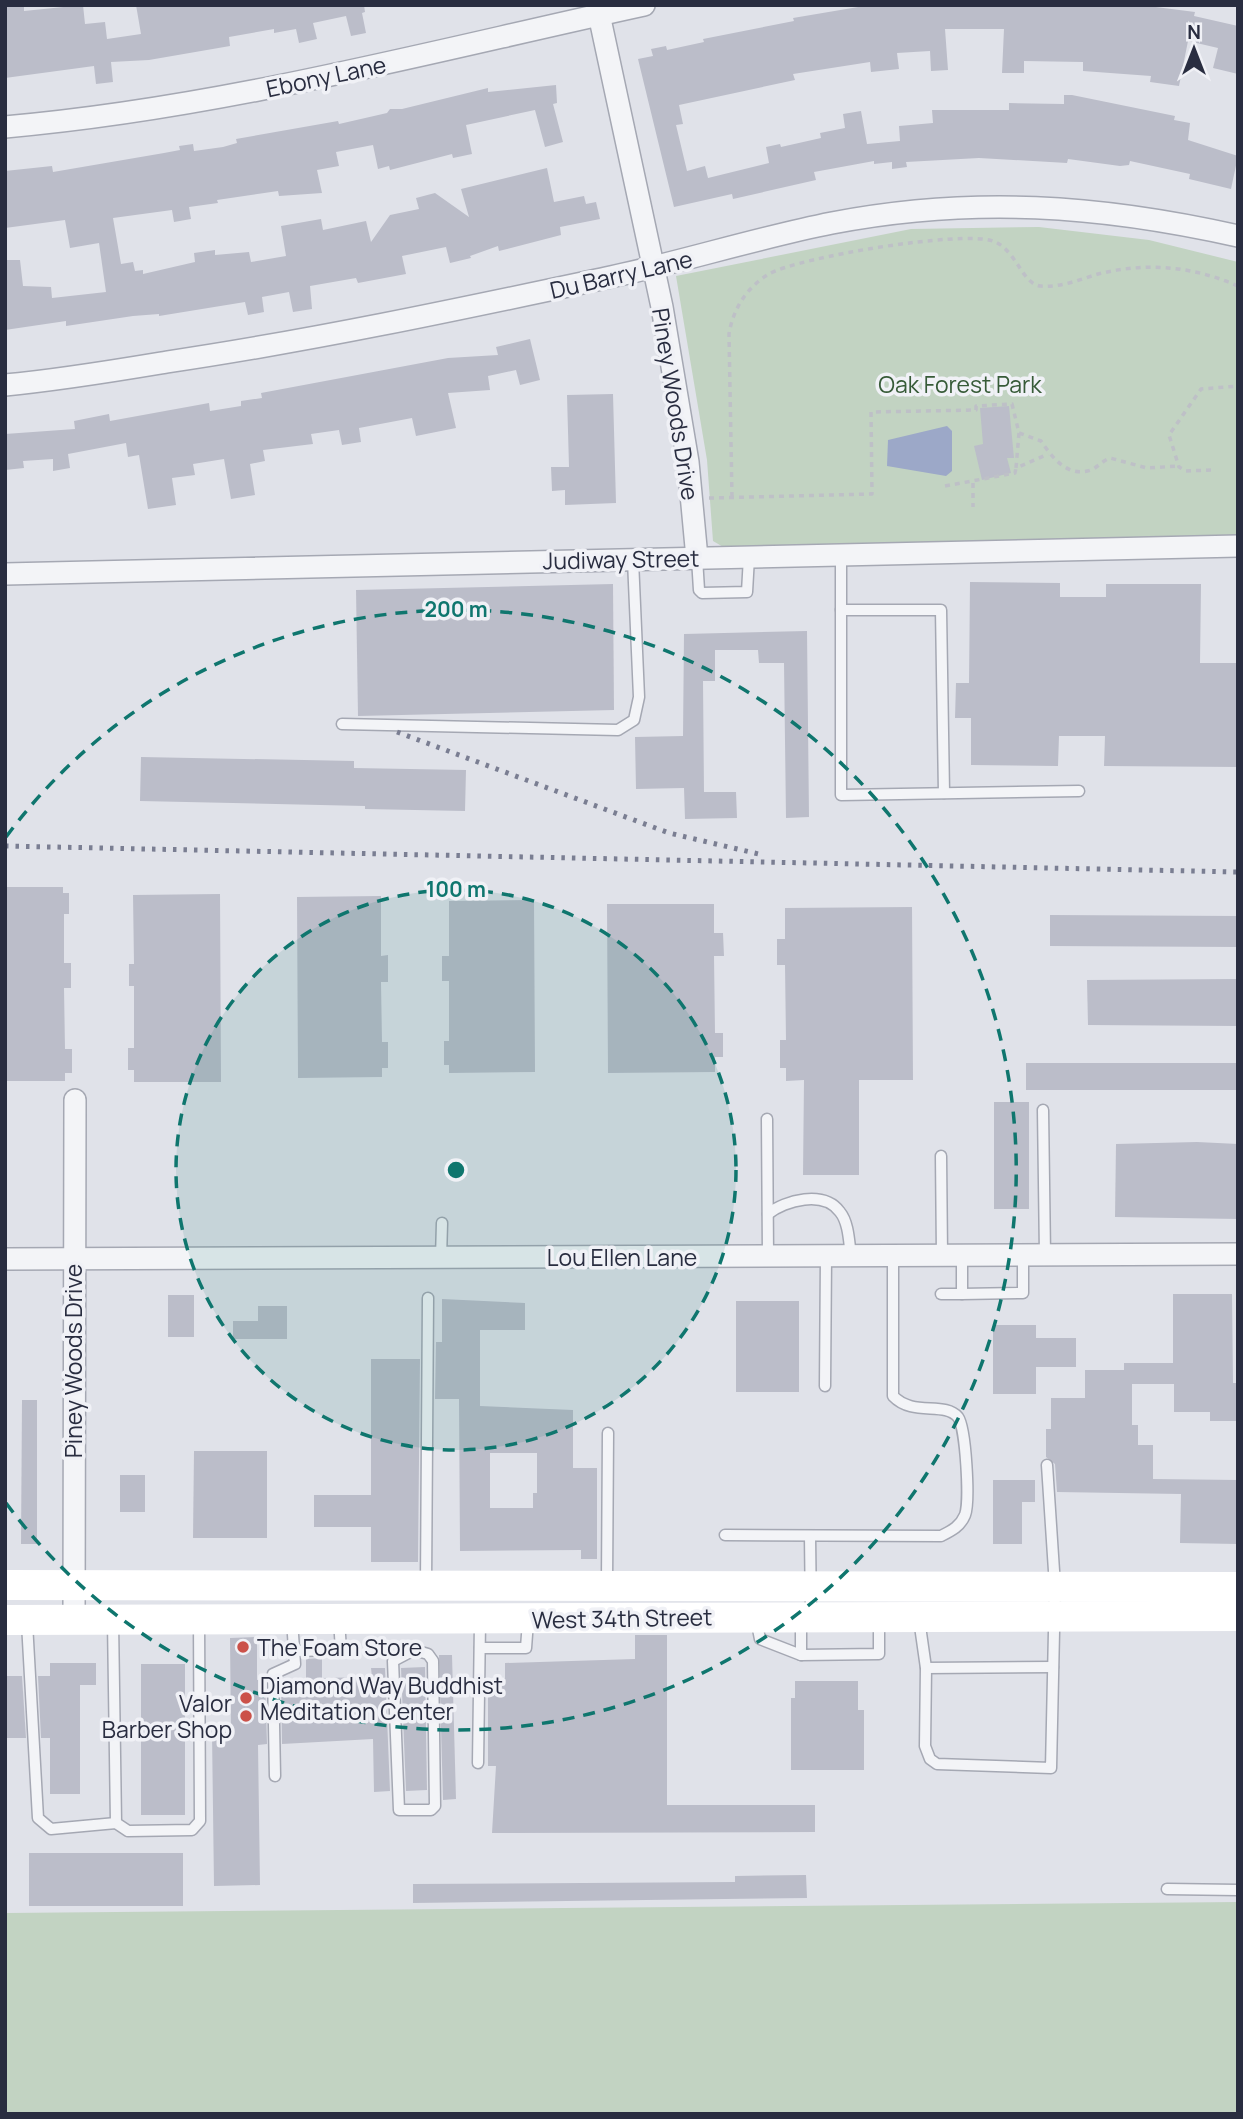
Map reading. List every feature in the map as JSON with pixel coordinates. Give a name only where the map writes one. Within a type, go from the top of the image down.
[{"type":"main road","name":"West 34th Street","points":[[5,1586],[1238,1587]]},
{"type":"main road","points":[[317,1620],[321,1586]]},
{"type":"main road","points":[[558,1587],[558,1619]]},
{"type":"main road","name":"West 34th Street","points":[[16,1620],[317,1620],[414,1636],[480,1634],[528,1619],[919,1615],[1238,1616]]},
{"type":"street","name":"Ebony Lane","points":[[5,128],[178,104],[328,77],[598,10],[644,5]]},
{"type":"street","name":"Piney Woods Drive","points":[[598,10],[654,267],[688,462],[697,558]]},
{"type":"street","name":"Du Barry Lane","points":[[5,385],[217,355],[391,324],[654,267],[832,223],[913,211],[999,206],[1083,208],[1171,221],[1238,236]]},
{"type":"street","name":"Judiway Street","points":[[5,574],[1238,546]]},
{"type":"street","name":"Piney Woods Drive","points":[[74,1621],[72,1259],[75,1101]]},
{"type":"street","name":"Lou Ellen Lane","points":[[5,1259],[1238,1254]]},
{"type":"lane","points":[[841,555],[841,795],[1079,791]]},
{"type":"lane","points":[[697,558],[699,590],[702,593],[747,592],[748,557]]},
{"type":"lane","points":[[342,724],[618,730],[634,720],[639,697],[633,560]]},
{"type":"lane","points":[[841,610],[941,610],[944,793]]},
{"type":"lane","points":[[1043,1110],[1045,1255]]},
{"type":"lane","points":[[767,1119],[768,1256]]},
{"type":"lane","points":[[941,1156],[952,1255],[962,1294]]},
{"type":"lane","points":[[768,1214],[780,1204],[805,1199],[832,1204],[842,1213],[851,1256]]},
{"type":"lane","points":[[441,1258],[442,1223]]},
{"type":"lane","points":[[726,1535],[941,1536],[957,1528],[966,1514],[964,1433],[958,1418],[948,1410],[915,1409],[902,1405],[893,1396],[893,1255]]},
{"type":"lane","points":[[941,1294],[1023,1293],[1023,1255]]},
{"type":"lane","points":[[825,1386],[826,1256]]},
{"type":"lane","points":[[426,1587],[428,1298]]},
{"type":"lane","points":[[607,1587],[608,1433]]},
{"type":"lane","points":[[919,1615],[926,1668],[925,1746],[930,1759],[937,1764],[1051,1768],[1055,1586],[1047,1465]]},
{"type":"lane","points":[[801,1655],[810,1586],[810,1536]]},
{"type":"lane","points":[[756,1616],[760,1639],[801,1655],[879,1654],[879,1616]]},
{"type":"lane","points":[[16,1620],[38,1818],[51,1829],[116,1823],[128,1831],[192,1830],[200,1821],[200,1620]]},
{"type":"lane","points":[[275,1776],[273,1674],[295,1664],[294,1651],[317,1620],[341,1650],[294,1651]]},
{"type":"lane","points":[[113,1621],[116,1823]]},
{"type":"lane","points":[[478,1763],[480,1634]]},
{"type":"lane","points":[[414,1636],[433,1661],[435,1806],[431,1810],[399,1810],[393,1661],[414,1636]]},
{"type":"lane","points":[[926,1668],[1054,1667]]},
{"type":"lane","points":[[1167,1889],[1238,1890]]},
{"type":"path","points":[[732,497],[729,334],[733,315],[743,299],[771,273],[877,248],[939,239],[987,239],[1007,249],[1028,281],[1036,286],[1052,286],[1122,268],[1147,266],[1186,269],[1238,286]]},
{"type":"path","points":[[1211,470],[1186,471],[1179,466],[1169,445],[1169,435],[1172,426],[1189,409],[1194,395],[1204,387],[1238,386]]},
{"type":"path","points":[[708,498],[872,494],[871,412],[976,410],[976,406],[1012,404],[1019,433],[1015,473],[973,483],[945,486]]},
{"type":"path","points":[[1019,433],[1041,441],[1048,454],[1069,469],[1093,469],[1110,458],[1147,468],[1179,466]]},
{"type":"path","points":[[1016,468],[1048,454]]},
{"type":"path","points":[[973,483],[973,507]]},
{"type":"green space","name":"Oak Forest Park","points":[[1039,227],[1149,240],[1238,262],[1238,535],[725,548],[713,541],[707,460],[676,276],[911,229]]},
{"type":"green space","points":[[1238,1902],[1238,2114],[5,2114],[5,1913]]},
{"type":"water","points":[[947,426],[952,431],[952,471],[946,476],[887,466],[888,440]]},
{"type":"building","points":[[6,5],[24,5],[24,11],[83,5],[85,24],[105,22],[107,39],[141,34],[136,5],[364,5],[365,12],[362,13],[366,33],[351,36],[346,16],[313,23],[317,39],[299,43],[296,29],[274,33],[274,29],[229,37],[230,46],[149,60],[111,62],[113,82],[96,84],[94,66],[5,78]]},
{"type":"building","points":[[870,5],[1140,5],[1195,12],[1194,16],[1238,26],[1238,74],[1213,68],[1218,48],[1188,41],[1179,86],[1150,82],[1151,76],[1083,71],[1083,62],[1024,61],[1024,73],[1002,73],[1004,29],[945,29],[948,70],[931,71],[930,51],[897,53],[899,69],[871,72],[870,62],[793,74],[795,80],[679,105],[683,124],[676,125],[687,171],[705,166],[708,178],[769,163],[766,147],[780,144],[781,147],[821,138],[820,133],[845,128],[843,114],[861,111],[867,144],[900,141],[899,126],[933,123],[932,110],[1009,110],[1009,103],[1064,104],[1064,95],[1072,95],[1175,116],[1174,120],[1190,123],[1188,140],[1238,156],[1231,189],[1189,179],[1190,174],[1130,161],[1129,165],[1120,166],[1068,159],[1067,163],[979,158],[906,162],[907,167],[892,169],[892,162],[874,164],[874,161],[814,172],[816,180],[733,199],[732,194],[674,207],[638,59],[653,56],[651,49],[666,46],[667,50],[704,42],[703,39],[794,21],[793,18]]},
{"type":"building","points":[[556,85],[557,103],[553,104],[563,142],[545,147],[535,110],[466,125],[472,154],[453,158],[452,154],[390,170],[389,166],[378,169],[373,145],[336,152],[339,166],[317,170],[322,193],[279,196],[278,191],[217,200],[218,203],[189,207],[191,219],[174,222],[172,210],[113,218],[121,264],[133,262],[135,271],[143,270],[143,274],[195,262],[194,253],[215,250],[215,255],[249,252],[251,262],[286,256],[281,226],[321,219],[323,230],[366,221],[371,242],[390,215],[419,209],[416,198],[435,193],[469,217],[461,189],[547,168],[554,202],[584,196],[586,204],[596,202],[600,219],[560,227],[561,235],[499,251],[498,246],[470,256],[471,258],[450,263],[446,247],[402,256],[406,274],[358,283],[356,278],[310,286],[312,309],[293,312],[289,292],[262,297],[264,312],[248,315],[245,302],[159,316],[133,316],[66,326],[66,321],[5,330],[5,260],[20,260],[23,286],[51,287],[52,298],[106,292],[99,243],[70,248],[65,220],[5,228],[5,171],[52,166],[53,172],[180,150],[179,146],[193,144],[194,151],[223,147],[237,143],[236,139],[338,121],[339,124],[387,113],[390,109],[402,109],[488,88],[488,92]]},
{"type":"building","points":[[530,339],[540,380],[520,385],[516,370],[488,376],[490,390],[448,393],[456,428],[416,436],[412,418],[359,428],[361,442],[342,445],[339,430],[311,434],[313,444],[263,450],[265,461],[250,464],[255,495],[231,499],[224,459],[193,464],[195,475],[172,478],[176,505],[148,509],[139,455],[128,457],[126,443],[68,454],[70,468],[53,471],[53,459],[23,461],[24,468],[5,470],[5,434],[75,429],[74,421],[109,414],[110,421],[209,403],[210,411],[241,406],[241,401],[262,398],[261,393],[448,358],[498,355],[496,347]]},
{"type":"building","points":[[613,394],[616,503],[565,505],[565,490],[552,491],[551,467],[569,467],[567,395]]},
{"type":"building","points":[[1009,406],[1014,458],[1007,458],[1011,473],[982,480],[974,446],[983,444],[980,408]]},
{"type":"building","points":[[970,582],[1060,583],[1060,597],[1106,597],[1106,584],[1201,584],[1200,663],[1238,663],[1238,767],[1104,766],[1105,736],[1059,736],[1058,766],[971,765],[971,718],[955,718],[956,683],[969,683]]},
{"type":"building","points":[[613,584],[614,710],[358,716],[356,590]]},
{"type":"building","points":[[807,631],[809,817],[786,818],[784,663],[759,663],[758,650],[715,650],[715,681],[703,681],[704,792],[736,792],[737,818],[685,819],[684,788],[636,789],[635,737],[683,736],[684,634]]},
{"type":"building","points":[[141,757],[354,761],[354,768],[466,770],[465,811],[140,801]]},
{"type":"building","points":[[5,887],[63,887],[63,893],[69,893],[69,914],[64,914],[64,963],[71,963],[71,988],[64,988],[65,1049],[72,1049],[72,1073],[65,1073],[65,1081],[5,1081]]},
{"type":"building","points":[[220,894],[221,1082],[134,1082],[134,1070],[128,1070],[128,1048],[134,1048],[134,986],[129,986],[129,964],[134,964],[133,895]]},
{"type":"building","points":[[381,896],[381,956],[388,955],[388,982],[381,982],[382,1042],[388,1042],[388,1068],[382,1068],[382,1077],[298,1078],[297,897]]},
{"type":"building","points":[[534,900],[535,1072],[449,1073],[449,1065],[444,1065],[444,1041],[449,1041],[449,981],[442,981],[442,956],[449,956],[449,901]]},
{"type":"building","points":[[607,904],[714,904],[714,933],[723,933],[724,956],[714,956],[715,1033],[723,1033],[723,1057],[715,1057],[715,1072],[608,1073]]},
{"type":"building","points":[[912,907],[913,1080],[859,1080],[859,1175],[803,1175],[804,1080],[786,1081],[786,1068],[780,1068],[780,1040],[786,1040],[785,965],[777,965],[777,939],[785,939],[785,908]]},
{"type":"building","points":[[1050,915],[1238,916],[1238,947],[1050,946]]},
{"type":"building","points":[[1238,979],[1238,1026],[1088,1025],[1087,980]]},
{"type":"building","points":[[1026,1063],[1238,1063],[1238,1090],[1026,1090]]},
{"type":"building","points":[[994,1102],[1029,1102],[1029,1209],[994,1209]]},
{"type":"building","points":[[1116,1144],[1238,1144],[1238,1219],[1115,1217]]},
{"type":"building","points":[[1173,1294],[1232,1294],[1233,1383],[1238,1383],[1238,1421],[1210,1421],[1210,1412],[1174,1412],[1174,1384],[1132,1384],[1132,1425],[1138,1425],[1138,1445],[1153,1445],[1153,1479],[1238,1480],[1238,1544],[1180,1543],[1181,1494],[1057,1492],[1055,1464],[1046,1457],[1046,1429],[1051,1429],[1051,1398],[1085,1398],[1085,1370],[1124,1370],[1124,1363],[1173,1363]]},
{"type":"building","points":[[168,1295],[194,1295],[194,1337],[168,1337]]},
{"type":"building","points":[[442,1299],[525,1303],[525,1330],[480,1330],[480,1406],[573,1410],[573,1468],[597,1468],[597,1559],[581,1559],[581,1550],[460,1551],[459,1399],[435,1399],[436,1342],[442,1342]],"holes":[[[490,1453],[537,1453],[537,1493],[533,1493],[533,1508],[490,1508]]]},
{"type":"building","points":[[736,1301],[799,1301],[799,1392],[736,1392]]},
{"type":"building","points":[[258,1306],[287,1306],[287,1339],[233,1339],[233,1321],[258,1321]]},
{"type":"building","points":[[993,1325],[1036,1325],[1036,1338],[1076,1338],[1076,1367],[1036,1367],[1036,1394],[993,1394]]},
{"type":"building","points":[[371,1359],[420,1359],[418,1562],[371,1562],[371,1527],[314,1527],[314,1495],[371,1495]]},
{"type":"building","points":[[22,1400],[37,1400],[37,1544],[21,1544]]},
{"type":"building","points":[[194,1451],[267,1451],[267,1538],[193,1538]]},
{"type":"building","points":[[120,1475],[145,1475],[145,1512],[120,1512]]},
{"type":"building","points":[[993,1480],[1035,1480],[1035,1502],[1022,1502],[1022,1544],[993,1544]]},
{"type":"building","points":[[635,1635],[667,1635],[667,1805],[815,1805],[815,1832],[492,1833],[496,1766],[488,1766],[488,1678],[505,1678],[505,1663],[635,1659]]},
{"type":"building","points":[[257,1637],[257,1680],[265,1679],[267,1744],[258,1745],[260,1885],[214,1886],[212,1732],[231,1732],[230,1638]]},
{"type":"building","points":[[439,1655],[452,1655],[456,1799],[443,1800]]},
{"type":"building","points":[[322,1658],[322,1678],[372,1677],[371,1668],[385,1668],[390,1791],[374,1792],[373,1739],[282,1744],[281,1679],[306,1679],[306,1659]]},
{"type":"building","points":[[50,1663],[96,1663],[96,1685],[80,1685],[80,1794],[50,1794],[50,1738],[41,1738],[38,1676],[50,1676]]},
{"type":"building","points":[[141,1664],[185,1664],[185,1815],[141,1815]]},
{"type":"building","points":[[425,1667],[427,1790],[406,1791],[401,1668]]},
{"type":"building","points":[[5,1676],[22,1676],[26,1738],[5,1738]]},
{"type":"building","points":[[795,1681],[858,1681],[858,1710],[864,1710],[864,1770],[791,1770],[791,1698],[795,1698]]},
{"type":"building","points":[[29,1853],[183,1853],[183,1906],[29,1906]]},
{"type":"building","points":[[806,1875],[807,1898],[413,1903],[413,1884],[735,1882],[735,1876]]},
{"type":"railway","points":[[397,732],[669,833],[763,855]]},
{"type":"railway","points":[[5,846],[1238,872]]},
{"type":"place","name":"The Foam Store","points":[[243,1647]]},
{"type":"place","name":"Diamond Way Buddhist Meditation Center","points":[[246,1698]]},
{"type":"place","name":"Valor Barber Shop","points":[[246,1716]]}]
